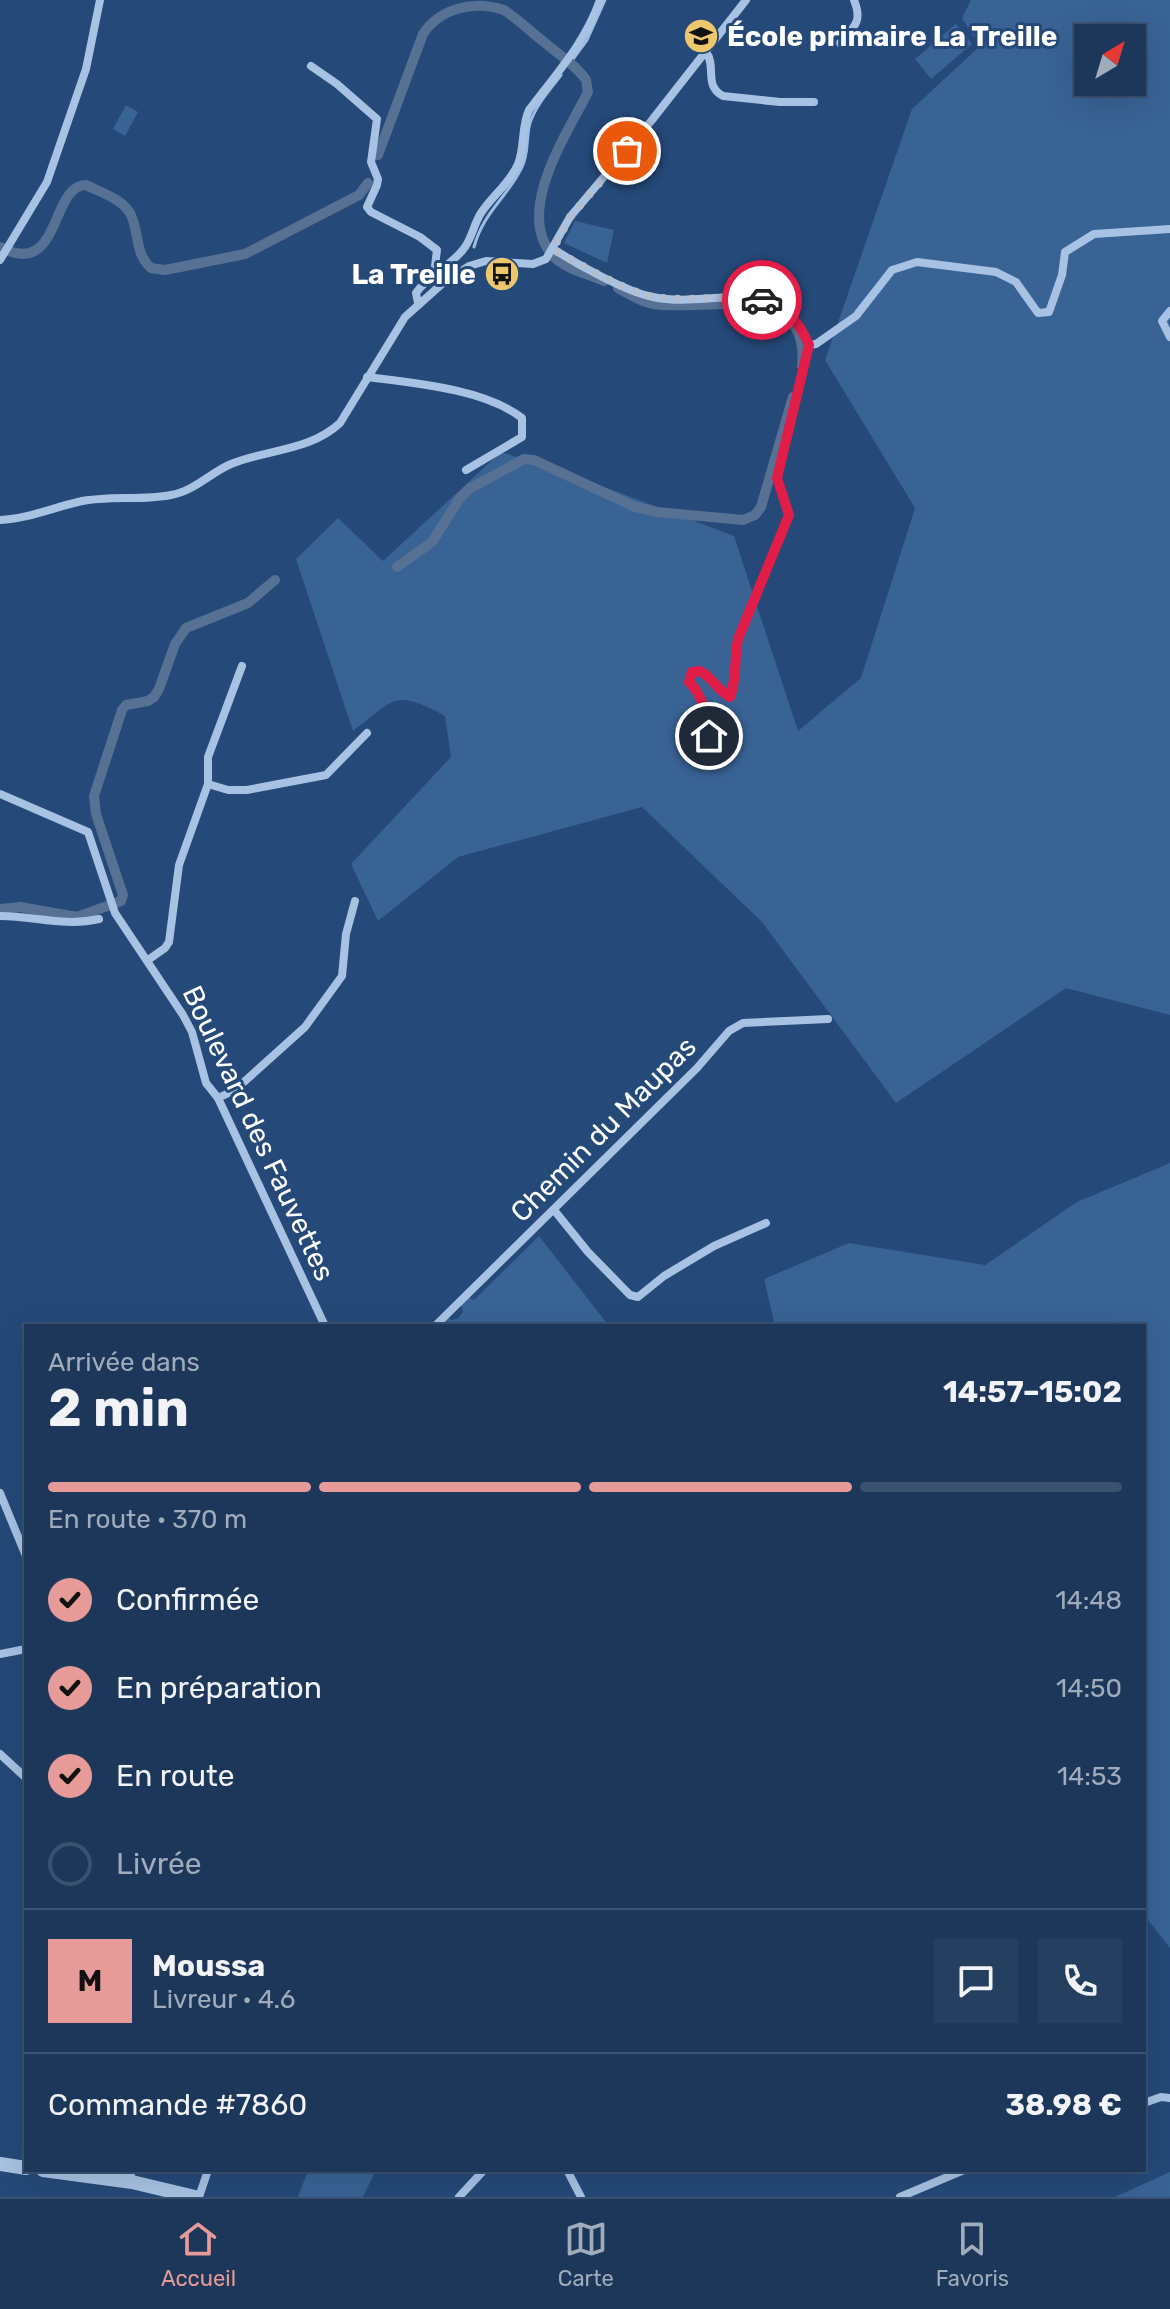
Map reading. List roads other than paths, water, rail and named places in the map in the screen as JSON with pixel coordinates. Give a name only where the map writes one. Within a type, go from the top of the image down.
[{"type":"street","points":[[5,253],[47,182],[86,69],[100,0]]},
{"type":"street","points":[[418,303],[416,293],[467,245],[481,214],[513,174],[520,161],[529,110],[583,40],[600,0]]},
{"type":"street","points":[[0,520],[24,518],[81,501],[175,494],[194,487],[229,465],[324,435],[340,423],[396,329],[418,303],[469,266],[492,261],[533,264],[552,251],[570,217],[652,120],[746,0]]},
{"type":"street","points":[[840,43],[860,14],[854,0]]},
{"type":"street","points":[[706,52],[711,57],[713,86],[723,96],[814,102]]},
{"type":"street","points":[[311,66],[377,119],[371,162],[377,185],[367,204],[368,209],[420,237],[437,250],[434,274]]},
{"type":"street","points":[[809,345],[816,344],[856,316],[892,270],[917,262],[996,272],[1016,282],[1038,313],[1049,312],[1062,275],[1065,252],[1094,234],[1170,229]]},
{"type":"street","points":[[552,251],[652,297],[744,297],[765,300],[785,309],[801,327],[809,345],[777,478],[789,515],[738,639],[733,689],[730,697],[700,671],[692,672],[689,682],[698,690],[709,736]]},
{"type":"street","points":[[1170,311],[1162,321],[1170,337]]},
{"type":"street","points":[[367,377],[462,394],[513,411],[522,418],[522,437],[466,470]]},
{"type":"street","points":[[148,960],[169,942],[179,865],[208,784],[208,757],[242,666]]},
{"type":"street","points":[[208,784],[228,790],[247,790],[326,775],[367,733]]},
{"type":"street","name":"Boulevard des Fauvettes","points":[[0,794],[88,832],[115,913],[192,1032],[206,1083],[218,1098],[324,1324]]},
{"type":"street","points":[[218,1098],[235,1090],[305,1027],[342,976],[346,934],[355,901]]},
{"type":"street","points":[[0,916],[73,924],[99,919]]},
{"type":"street","name":"Chemin du Maupas","points":[[437,1324],[697,1068],[729,1031],[743,1023],[828,1019]]},
{"type":"street","points":[[554,1210],[588,1252],[630,1295],[638,1297],[664,1276],[714,1246],[766,1223]]},
{"type":"street","points":[[0,1493],[24,1551]]},
{"type":"street","points":[[0,1654],[24,1649]]},
{"type":"street","points":[[0,1754],[24,1776]]},
{"type":"street","points":[[1146,2102],[1161,2097],[1170,2098]]},
{"type":"street","points":[[0,2164],[24,2168]]},
{"type":"street","points":[[72,2172],[131,2176],[197,2197],[207,2172]]},
{"type":"street","points":[[459,2197],[482,2172]]},
{"type":"street","points":[[568,2172],[581,2197]]},
{"type":"street","points":[[900,2197],[959,2172]]},
{"type":"waterway","points":[[573,59],[587,40],[605,0]]},
{"type":"waterway","points":[[378,155],[423,34],[430,25],[459,8],[481,6],[504,10],[586,80],[588,92],[548,174],[539,219],[543,239],[554,257],[571,268],[604,281]]},
{"type":"waterway","points":[[474,247],[478,234],[522,167],[533,116],[561,75]]},
{"type":"waterway","points":[[0,247],[20,254],[34,251],[45,242],[66,199],[74,189],[86,185],[110,196],[126,208],[133,220],[142,256],[151,268],[165,270],[245,254],[359,195],[368,183]]},
{"type":"waterway","points":[[618,288],[653,304],[750,305],[772,310],[790,320],[800,338],[802,366]]},
{"type":"waterway","points":[[397,567],[432,542],[469,489],[524,459],[534,460],[635,507],[743,520],[755,515],[761,507],[793,397]]},
{"type":"waterway","points":[[0,909],[20,907],[77,917],[121,901],[123,895],[96,814],[94,796],[122,710],[126,705],[154,697],[175,644],[186,628],[248,603],[275,580]]},
{"type":"place","name":"École primaire La Treille","points":[[701,36]]},
{"type":"place","name":"La Treille","points":[[502,274]]}]
